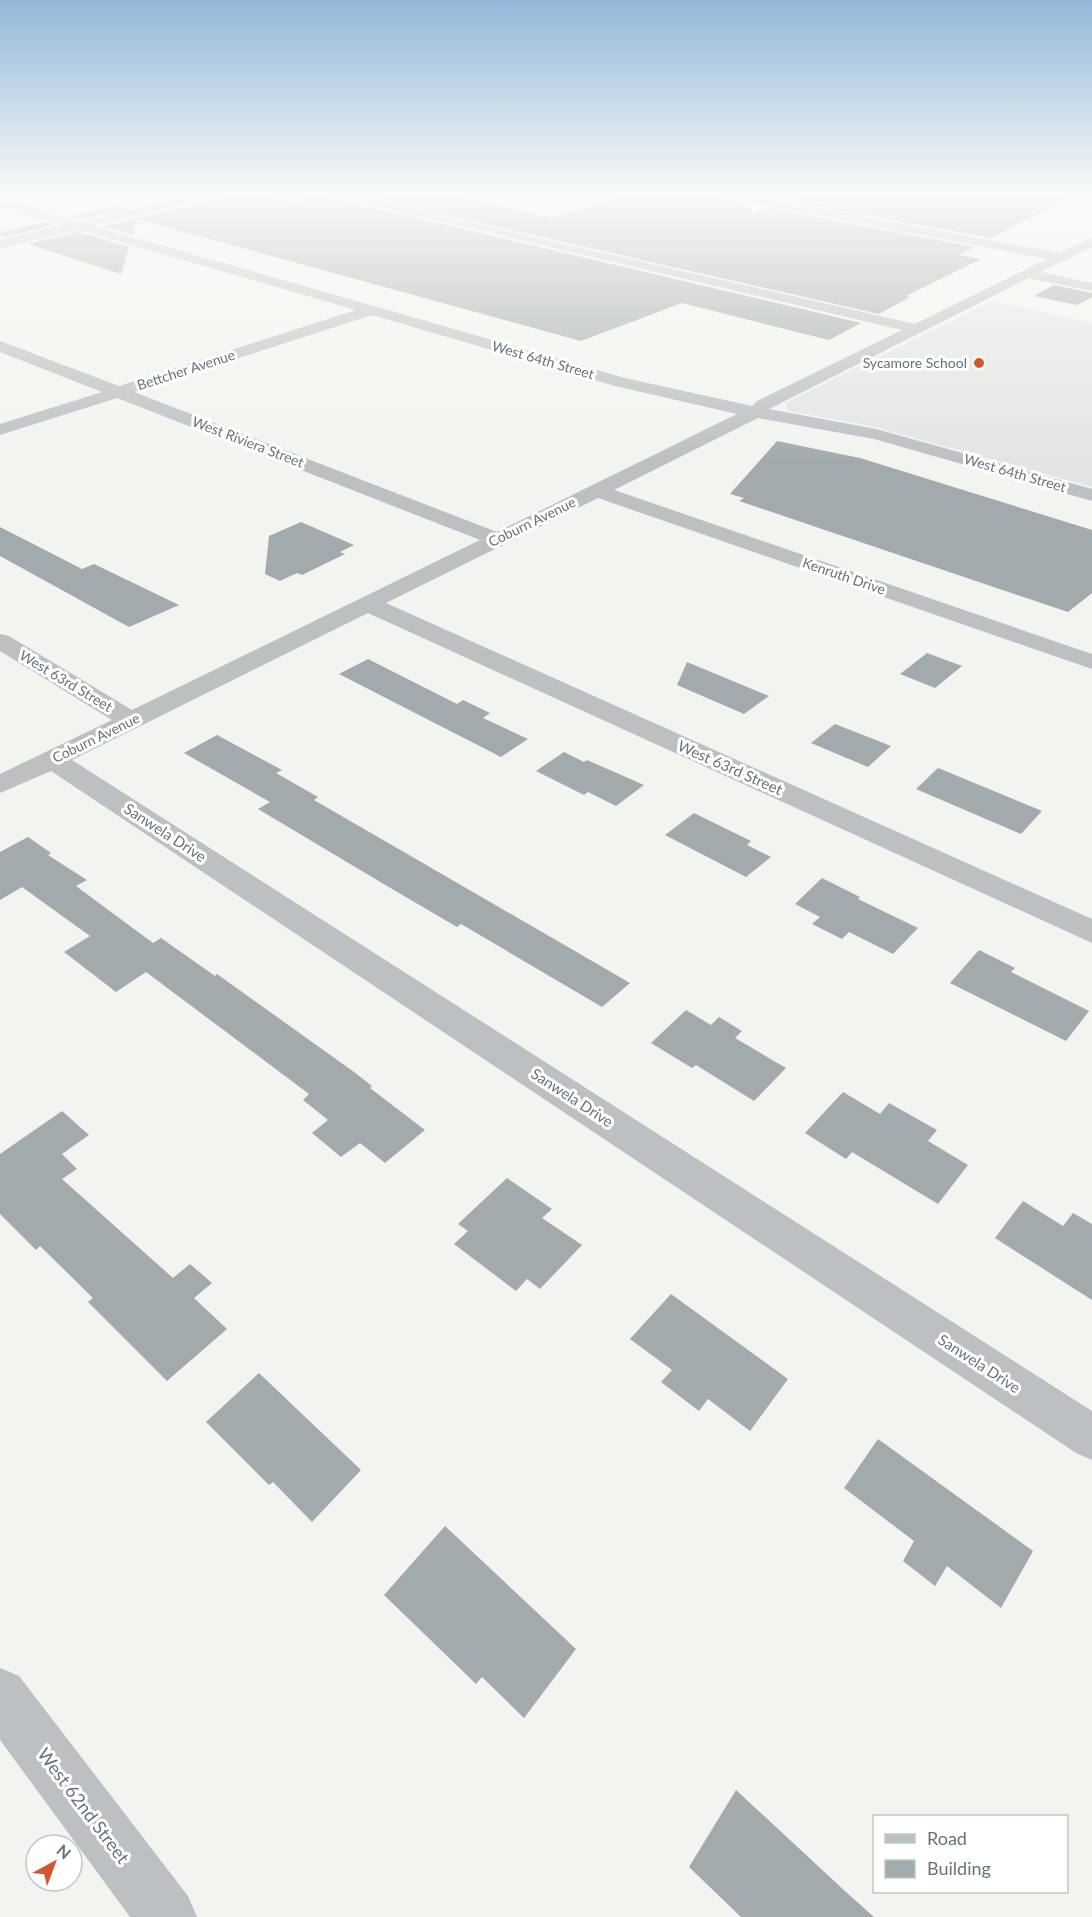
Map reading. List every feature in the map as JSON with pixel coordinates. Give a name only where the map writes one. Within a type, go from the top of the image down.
[{"type":"street","name":"West 64th Street","points":[[279,283],[621,382],[756,412],[876,434],[1092,495]]},
{"type":"street","points":[[722,283],[917,328]]},
{"type":"street","name":"Coburn Avenue","points":[[0,785],[756,412],[763,405],[1009,283]]},
{"type":"street","points":[[1075,283],[1092,287]]},
{"type":"street","name":"Bettcher Avenue","points":[[0,430],[372,310]]},
{"type":"street","name":"West Riviera Street","points":[[0,346],[496,539]]},
{"type":"street","name":"Kenruth Drive","points":[[597,490],[1092,662]]},
{"type":"street","name":"West 63rd Street","points":[[368,604],[1092,932]]},
{"type":"street","name":"West 63rd Street","points":[[0,641],[132,721]]},
{"type":"street","name":"Sanwela Drive","points":[[52,759],[1092,1437]]},
{"type":"street","name":"West 62nd Street","points":[[0,1695],[167,1917]]},
{"type":"shaded area","name":"Sycamore School","points":[[992,301],[1092,323],[1092,487],[871,426],[789,411],[785,403]]},
{"type":"building","points":[[372,283],[694,283],[861,323],[829,340],[682,303],[581,341]]},
{"type":"building","points":[[745,283],[931,283],[906,296],[910,297],[879,314]]},
{"type":"building","points":[[1054,285],[1092,293],[1092,297],[1077,305],[1034,296]]},
{"type":"building","points":[[777,441],[860,458],[1092,530],[1092,593],[1068,612],[739,501],[744,498],[730,494]]},
{"type":"building","points":[[301,522],[354,545],[340,552],[345,554],[302,575],[297,573],[280,581],[265,574],[269,536]]},
{"type":"building","points":[[0,527],[82,569],[94,564],[179,605],[129,627],[0,556]]},
{"type":"building","points":[[927,653],[962,666],[935,688],[900,674]]},
{"type":"building","points":[[368,659],[457,704],[463,700],[490,713],[483,718],[528,739],[501,757],[339,674]]},
{"type":"building","points":[[687,662],[769,696],[744,714],[677,685]]},
{"type":"building","points":[[835,724],[891,746],[868,767],[811,743]]},
{"type":"building","points":[[217,735],[282,770],[276,773],[318,797],[314,800],[630,983],[602,1007],[461,924],[457,927],[258,809],[270,802],[184,753]]},
{"type":"building","points":[[564,752],[644,785],[616,806],[588,792],[584,795],[536,771]]},
{"type":"building","points":[[938,768],[1042,811],[1021,834],[916,789]]},
{"type":"building","points":[[694,813],[751,841],[747,845],[771,857],[746,877],[665,835]]},
{"type":"building","points":[[28,837],[51,853],[48,855],[87,880],[76,886],[153,943],[161,938],[215,976],[217,974],[354,1072],[372,1086],[370,1088],[425,1130],[385,1163],[360,1143],[341,1157],[312,1133],[328,1120],[303,1100],[309,1094],[146,972],[116,992],[64,952],[90,936],[22,887],[0,900],[0,852]]},
{"type":"building","points":[[822,878],[860,897],[858,899],[918,928],[893,954],[849,932],[842,939],[812,924],[820,917],[795,904]]},
{"type":"building","points":[[979,950],[1015,968],[1011,972],[1089,1011],[1066,1041],[950,983]]},
{"type":"building","points":[[686,1010],[711,1025],[719,1017],[742,1031],[735,1038],[786,1068],[754,1101],[696,1065],[692,1068],[651,1043]]},
{"type":"building","points":[[843,1092],[880,1114],[889,1103],[937,1130],[928,1141],[968,1165],[938,1204],[852,1152],[846,1159],[805,1133]]},
{"type":"building","points":[[62,1111],[89,1135],[62,1154],[77,1169],[62,1179],[173,1278],[190,1264],[212,1283],[194,1298],[227,1329],[167,1381],[88,1302],[93,1298],[40,1246],[36,1250],[0,1214],[0,1154]]},
{"type":"building","points":[[507,1178],[552,1209],[542,1218],[582,1245],[540,1289],[527,1279],[516,1291],[454,1244],[468,1231],[458,1224]]},
{"type":"building","points":[[1023,1201],[1063,1226],[1073,1213],[1092,1224],[1092,1300],[995,1238]]},
{"type":"building","points":[[671,1294],[788,1379],[750,1431],[708,1399],[699,1411],[661,1382],[672,1370],[630,1339]]},
{"type":"building","points":[[259,1373],[361,1470],[312,1522],[273,1482],[269,1485],[206,1422]]},
{"type":"building","points":[[878,1439],[1033,1551],[1001,1608],[947,1566],[935,1586],[903,1561],[914,1541],[844,1488]]},
{"type":"building","points":[[445,1526],[576,1649],[524,1718],[482,1677],[476,1684],[384,1595]]},
{"type":"building","points":[[736,1790],[874,1917],[741,1917],[689,1867]]},
{"type":"place","name":"Sycamore School","points":[[979,363]]}]
